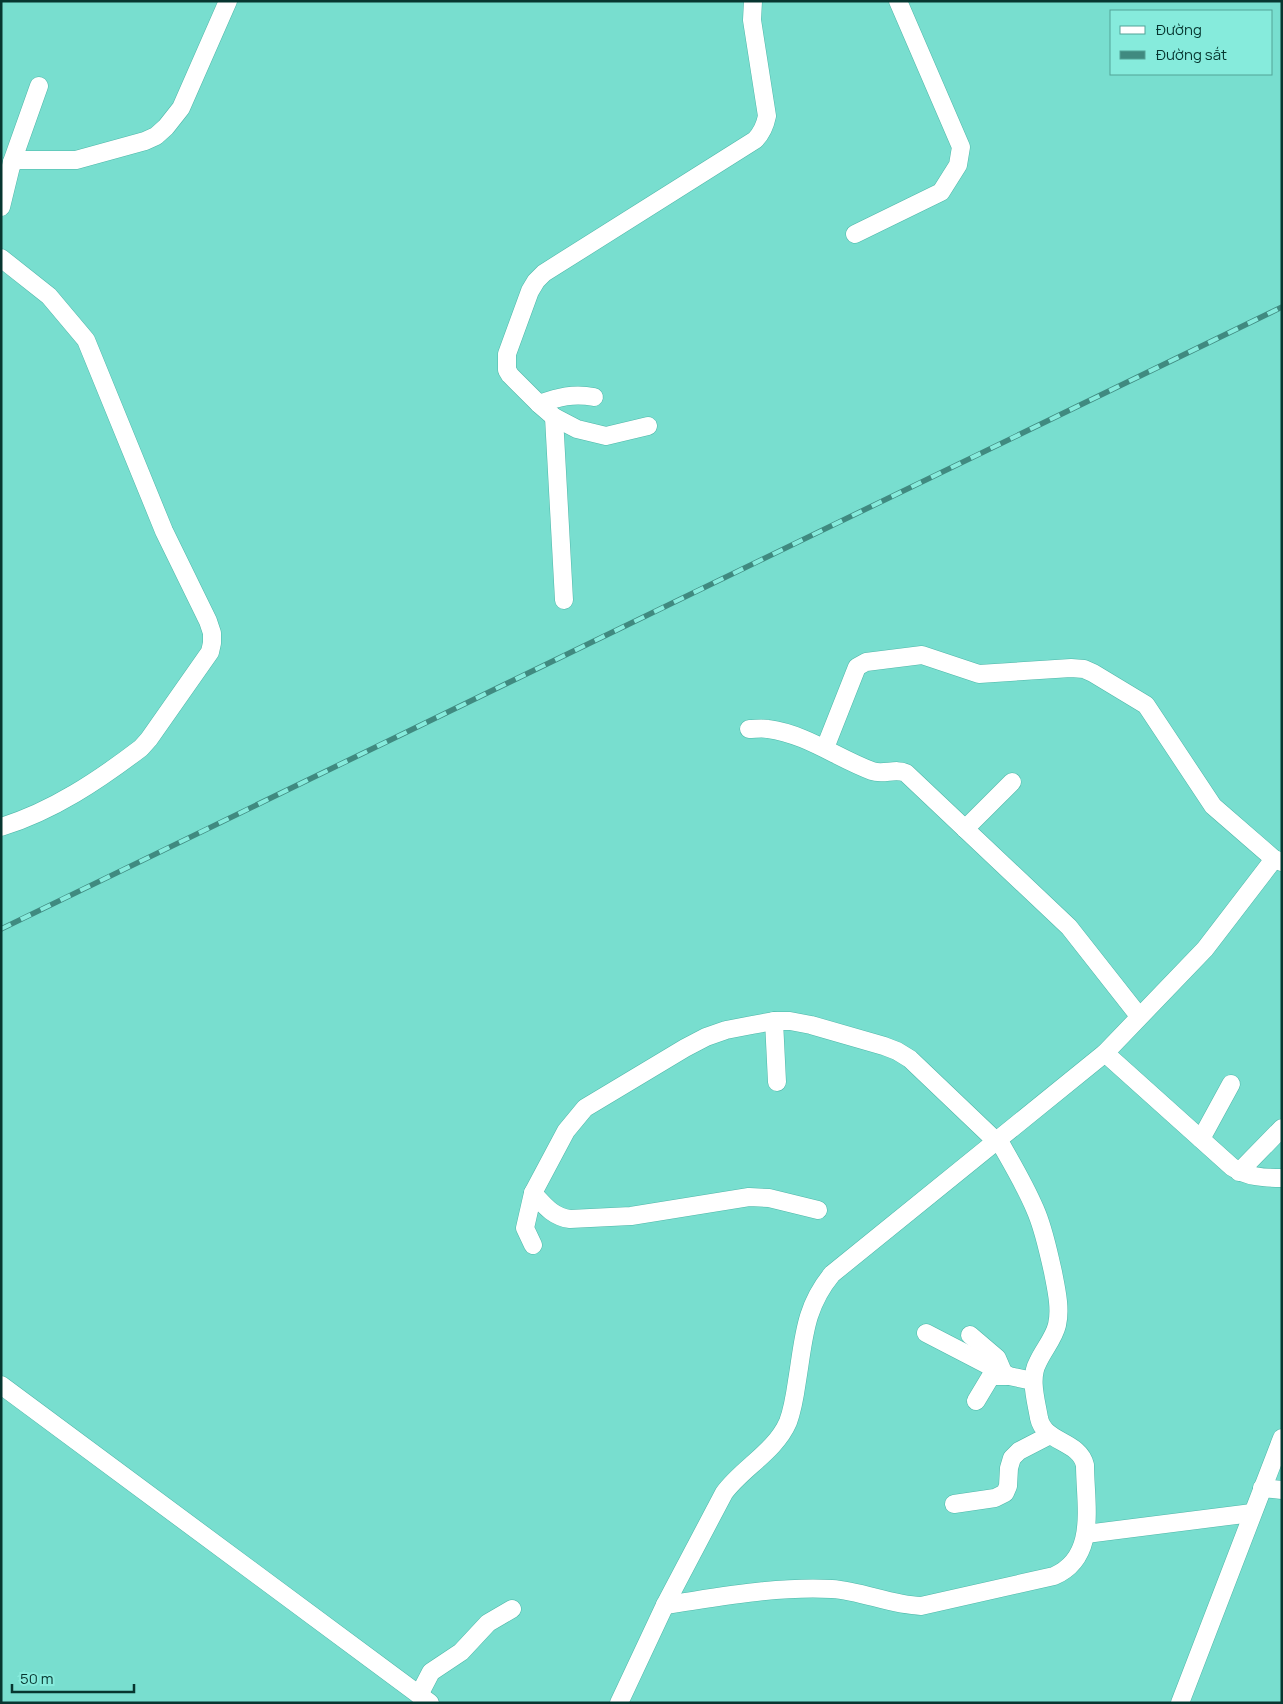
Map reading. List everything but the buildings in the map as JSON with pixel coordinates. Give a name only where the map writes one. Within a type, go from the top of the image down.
[{"type":"street","points":[[6,184],[19,160],[76,160],[145,141],[156,136],[175,117],[181,108],[228,1]]},
{"type":"street","points":[[648,426],[606,436],[577,429],[554,417],[510,374],[506,364],[507,354],[530,291],[544,273],[755,140],[766,126],[767,116],[752,20],[753,1]]},
{"type":"street","points":[[855,234],[941,192],[958,165],[961,147],[898,1]]},
{"type":"street","points":[[6,184],[39,86]]},
{"type":"street","points":[[1,258],[49,296],[86,340],[164,532],[208,621],[212,633],[210,652],[141,748],[72,796],[1,827]]},
{"type":"street","points":[[539,404],[556,398],[579,394],[594,397]]},
{"type":"street","points":[[554,417],[564,600]]},
{"type":"street","points":[[619,1703],[665,1605],[724,1493],[730,1485],[772,1446],[788,1422],[793,1404],[807,1319],[821,1287],[832,1274],[1105,1053],[1205,949],[1278,860],[1213,806],[1146,705],[1084,669],[1071,668],[979,674],[922,655],[866,662],[857,667],[825,748]]},
{"type":"street","points":[[749,729],[768,729],[797,737],[874,771],[900,770],[906,773],[1069,928],[1139,1016]]},
{"type":"street","points":[[965,829],[1012,782]]},
{"type":"street","points":[[774,1021],[777,1082]]},
{"type":"street","points":[[533,1245],[525,1228],[534,1193],[566,1131],[585,1108],[685,1048],[706,1037],[726,1030],[774,1021],[811,1025],[884,1046],[910,1059],[997,1140],[1036,1210],[1057,1291],[1057,1324],[1053,1336],[1037,1363],[1033,1381],[1039,1420],[1048,1436]]},
{"type":"street","points":[[1105,1053],[1232,1167],[1257,1178],[1282,1178]]},
{"type":"street","points":[[1201,1139],[1232,1084]]},
{"type":"street","points":[[1240,1172],[1282,1128]]},
{"type":"street","points":[[534,1193],[547,1209],[560,1217],[570,1219],[631,1216],[749,1197],[769,1198],[818,1210]]},
{"type":"street","points":[[926,1333],[1006,1374],[1033,1381]]},
{"type":"street","points":[[970,1335],[997,1358],[1006,1374]]},
{"type":"street","points":[[976,1401],[991,1376],[1006,1374]]},
{"type":"street","points":[[1,1385],[425,1699],[431,1672],[461,1652],[488,1623],[512,1608]]},
{"type":"street","points":[[665,1605],[775,1590],[831,1589],[906,1605],[922,1606],[1062,1573],[1076,1560],[1086,1534],[1083,1457],[1073,1447],[1048,1436],[1020,1435]]},
{"type":"street","points":[[954,1504],[995,1498],[1005,1493],[1008,1486],[1009,1468],[1012,1458],[1048,1436]]},
{"type":"street","points":[[1181,1698],[1282,1438]]},
{"type":"street","points":[[1262,1488],[1282,1490]]},
{"type":"street","points":[[1086,1534],[1252,1513]]},
{"type":"railway","points":[[1,929],[1282,307]]}]
